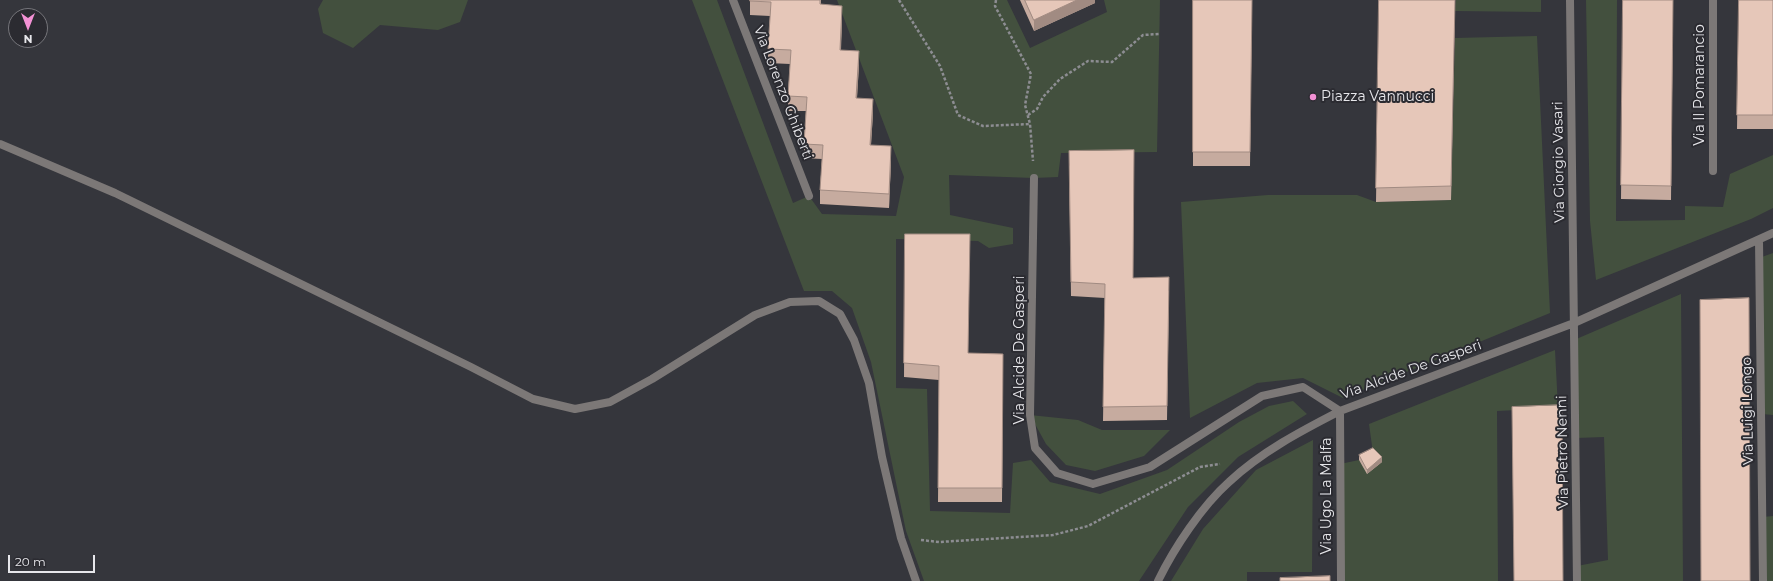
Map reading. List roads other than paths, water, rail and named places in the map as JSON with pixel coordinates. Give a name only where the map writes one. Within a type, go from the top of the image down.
[{"type":"street","name":"Via Lorenzo Ghiberti","points":[[733,0],[809,196]]},
{"type":"street","name":"Via Giorgio Vasari","points":[[1570,0],[1574,323]]},
{"type":"street","name":"Via Il Pomarancio","points":[[1713,0],[1713,171]]},
{"type":"street","points":[[0,144],[115,193],[533,399],[575,409],[610,402],[652,379],[755,315],[790,302],[819,301],[840,314],[854,340],[869,384],[882,457],[900,538],[916,581]]},
{"type":"street","name":"Via Alcide De Gasperi","points":[[1034,178],[1030,415],[1035,448],[1057,473],[1093,484],[1150,467],[1262,396],[1303,387],[1340,411],[1574,323],[1773,233]]},
{"type":"street","name":"Via Luigi Longo","points":[[1759,240],[1763,581]]},
{"type":"street","name":"Via Pietro Nenni","points":[[1574,323],[1578,581]]},
{"type":"street","points":[[1158,581],[1165,566],[1204,508],[1229,482],[1271,449],[1340,411]]},
{"type":"street","name":"Via Ugo La Malfa","points":[[1340,411],[1341,581]]},
{"type":"place","name":"Piazza Vannucci","points":[[1313,97]]}]
